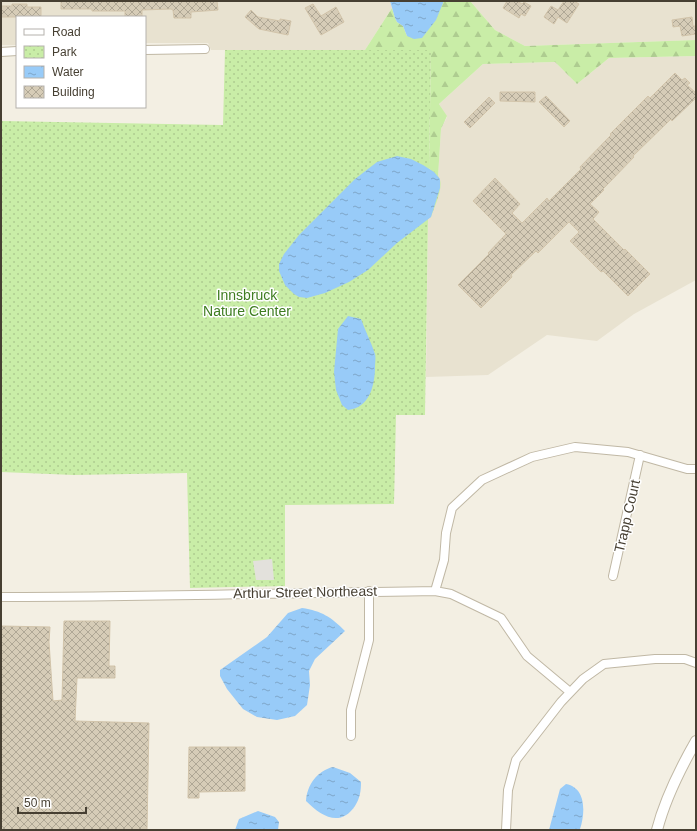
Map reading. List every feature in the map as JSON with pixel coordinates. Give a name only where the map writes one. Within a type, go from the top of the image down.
[{"type":"street","points":[[146,50],[205,49]]},
{"type":"street","points":[[1,52],[16,51]]},
{"type":"street","points":[[435,591],[444,560],[446,533],[452,508],[482,480],[532,457],[574,447],[628,452],[687,469],[696,469]]},
{"type":"street","name":"Trapp Court","points":[[613,576],[640,456]]},
{"type":"street","name":"Arthur Street Northeast","points":[[1,597],[127,597],[242,593],[435,591],[451,594],[501,618],[527,656],[570,692]]},
{"type":"street","points":[[351,736],[351,710],[369,640],[369,592]]},
{"type":"street","points":[[506,830],[508,790],[516,760],[561,702],[583,679],[604,664],[654,659],[685,659],[696,664]]},
{"type":"street","points":[[657,830],[680,769],[696,741]]},
{"type":"shaded area","points":[[1,1],[390,1],[392,8],[365,50],[211,50],[208,43],[146,43],[146,16],[16,16],[16,45],[1,45]]},
{"type":"shaded area","points":[[464,1],[696,1],[696,40],[525,46],[495,30],[471,2]]},
{"type":"shaded area","points":[[696,56],[696,280],[634,314],[597,341],[547,335],[488,375],[426,377],[428,219],[440,179],[438,177],[441,129],[447,117],[439,104],[483,64],[555,62],[577,84],[609,58]]},
{"type":"shaded area","points":[[272,559],[274,580],[256,580],[253,561]]},
{"type":"green space","points":[[443,1],[471,2],[495,30],[525,46],[696,40],[696,56],[609,58],[577,84],[555,62],[483,64],[439,104],[447,116],[441,129],[438,177],[429,168],[431,50],[365,50],[392,8],[397,22],[403,26],[407,36],[439,10]]},
{"type":"green space","name":"Innsbruck Nature Center","points":[[225,50],[431,50],[429,168],[436,173],[441,184],[436,204],[431,217],[428,219],[425,415],[396,415],[394,504],[285,505],[285,586],[190,588],[187,473],[74,475],[1,472],[1,121],[223,125]]},
{"type":"water","points":[[390,1],[443,1],[443,3],[436,20],[422,38],[414,39],[407,36],[403,26],[397,22]]},
{"type":"water","points":[[397,156],[411,159],[423,165],[434,172],[440,179],[440,188],[431,217],[397,243],[368,270],[349,282],[325,293],[307,298],[299,297],[294,294],[285,285],[279,271],[279,264],[284,254],[299,235],[355,179],[377,162]]},
{"type":"water","points":[[348,316],[361,319],[375,354],[375,374],[370,394],[366,400],[362,405],[348,410],[342,405],[336,390],[334,372],[338,329]]},
{"type":"water","points":[[302,608],[326,615],[345,631],[315,659],[309,671],[310,685],[307,705],[295,716],[277,720],[257,717],[243,709],[227,689],[220,676],[220,670],[267,637],[288,613]]},
{"type":"water","points":[[333,767],[350,773],[361,782],[360,794],[355,806],[343,817],[337,818],[324,815],[306,801],[308,790],[314,780],[322,772]]},
{"type":"water","points":[[566,784],[573,786],[578,791],[583,802],[583,816],[580,829],[549,830],[560,789]]},
{"type":"water","points":[[258,811],[275,817],[279,822],[278,830],[235,830],[239,819]]},
{"type":"building","points":[[61,1],[217,1],[218,10],[191,12],[191,18],[174,18],[173,10],[171,9],[142,10],[142,16],[125,16],[125,11],[61,9]]},
{"type":"building","points":[[507,1],[517,1],[522,4],[524,2],[531,6],[525,16],[521,14],[519,18],[503,8]]},
{"type":"building","points":[[564,1],[574,1],[579,4],[567,23],[558,17],[554,24],[544,17],[551,6],[558,10]]},
{"type":"building","points":[[12,4],[27,4],[27,7],[41,7],[41,16],[1,17],[1,6],[12,6]]},
{"type":"building","points":[[313,4],[321,16],[336,7],[344,22],[321,35],[305,8]]},
{"type":"building","points":[[251,10],[258,17],[280,21],[280,19],[291,21],[288,35],[259,29],[245,17]]},
{"type":"building","points":[[692,17],[693,26],[696,26],[696,34],[682,36],[680,26],[673,27],[672,20]]},
{"type":"building","points":[[675,73],[682,80],[685,78],[690,83],[687,85],[696,93],[696,98],[672,121],[671,119],[633,156],[634,157],[590,204],[599,212],[593,219],[650,274],[628,296],[570,241],[579,232],[569,222],[538,253],[536,251],[511,275],[512,277],[481,308],[458,285],[489,254],[488,253],[506,234],[473,201],[495,178],[520,204],[512,213],[522,223],[547,198],[549,201],[581,169],[580,167],[611,135],[610,134],[648,96],[650,98]]},
{"type":"building","points":[[500,92],[535,92],[535,102],[500,101]]},
{"type":"building","points":[[546,96],[570,121],[564,127],[539,102]]},
{"type":"building","points":[[489,97],[495,103],[470,128],[464,122]]},
{"type":"building","points":[[64,621],[110,621],[109,666],[115,666],[115,678],[77,678],[75,721],[149,723],[147,830],[1,830],[1,626],[50,627],[49,642],[53,701],[62,700]]},
{"type":"building","points":[[189,747],[245,747],[245,791],[199,792],[199,798],[188,798]]}]
